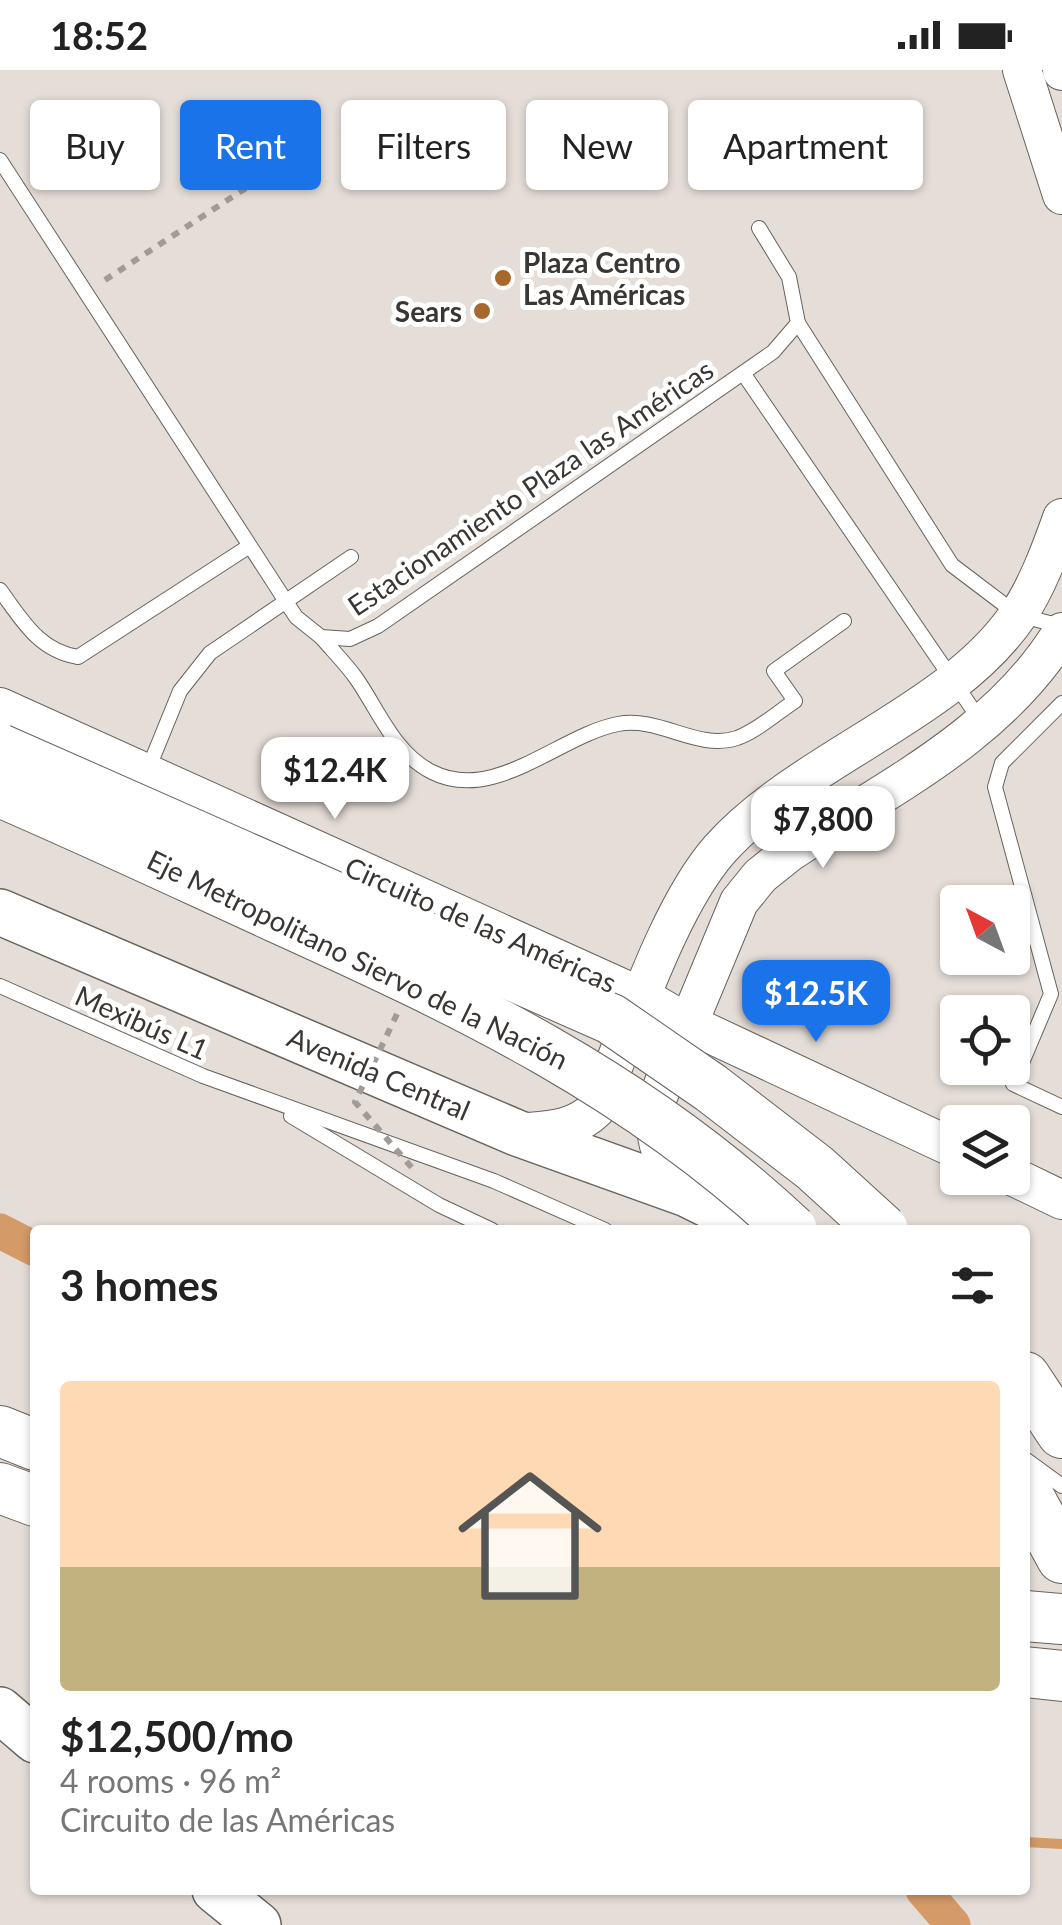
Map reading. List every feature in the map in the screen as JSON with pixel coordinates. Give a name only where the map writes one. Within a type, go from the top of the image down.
[{"type":"highway","name":"Eje Metropolitano Siervo de la Nación","points":[[0,749],[611,1020],[712,1088],[815,1168],[878,1225]]},
{"type":"highway","name":"Eje Metropolitano Siervo de la Nación","points":[[0,792],[382,966],[579,1065],[676,1130],[786,1225]]},
{"type":"highway","name":"Avenida Central","points":[[0,912],[518,1132],[687,1194],[750,1225]]},
{"type":"highway","points":[[1044,1375],[1062,1433]]},
{"type":"highway","points":[[0,1431],[30,1444]]},
{"type":"highway","points":[[0,1488],[30,1499]]},
{"type":"highway","points":[[1030,1499],[1062,1558]]},
{"type":"highway","points":[[1030,1617],[1062,1620]]},
{"type":"highway","points":[[1030,1673],[1062,1676]]},
{"type":"highway","points":[[221,1895],[258,1925]]},
{"type":"main road","points":[[1022,70],[1062,194]]},
{"type":"main road","points":[[518,1132],[560,1129],[584,1121],[596,1109],[676,916],[718,851],[752,816],[952,679],[1018,615],[1062,518]]},
{"type":"main road","points":[[687,1194],[667,1166],[654,1138],[655,1104],[739,902],[760,876],[984,726],[1040,668],[1062,629]]},
{"type":"main road","name":"Circuito de las Américas","points":[[0,707],[644,998],[689,1024],[940,1142]]},
{"type":"main road","points":[[1030,1185],[1062,1200]]},
{"type":"lane","name":"Estacionamiento Plaza las Américas","points":[[0,160],[248,547],[286,602],[321,638],[350,639],[378,626],[773,352],[798,323]]},
{"type":"lane","points":[[759,228],[789,277],[798,323],[952,566],[1018,615],[1062,629]]},
{"type":"lane","points":[[742,373],[984,726]]},
{"type":"lane","points":[[0,590],[38,640],[56,654],[78,657],[248,547]]},
{"type":"lane","points":[[146,773],[180,691],[210,654],[351,557]]},
{"type":"lane","points":[[321,638],[354,675],[404,753],[435,774],[474,779],[520,768],[582,734],[622,723],[662,726],[705,742],[738,738],[795,700],[774,671],[844,620]]},
{"type":"lane","points":[[1062,704],[1002,763],[995,787],[1051,994],[1013,1084],[1062,1107]]},
{"type":"lane","name":"Mexibús L1","points":[[0,986],[265,1100],[494,1181],[595,1225]]},
{"type":"lane","name":"Mexibús L1","points":[[265,1100],[439,1206],[481,1225]]},
{"type":"lane","points":[[1030,1463],[1062,1486]]},
{"type":"path","points":[[86,292],[243,190]]},
{"type":"path","points":[[401,1004],[355,1102],[413,1169]]},
{"type":"waterway","points":[[0,1231],[30,1246]]},
{"type":"waterway","points":[[1030,1842],[1062,1844]]},
{"type":"waterway","points":[[927,1895],[953,1925]]},
{"type":"place","name":"Plaza Centro Las Américas","points":[[503,278]]},
{"type":"place","name":"Sears","points":[[482,311]]}]
